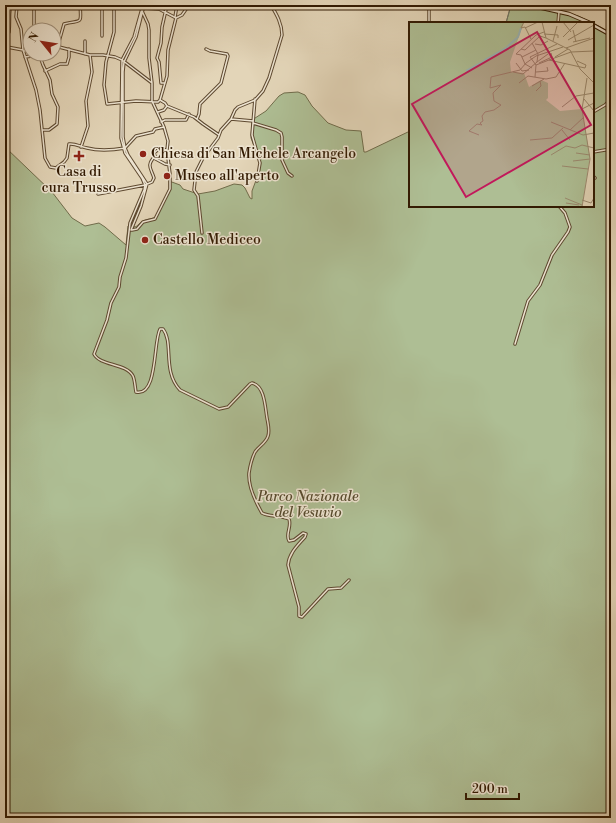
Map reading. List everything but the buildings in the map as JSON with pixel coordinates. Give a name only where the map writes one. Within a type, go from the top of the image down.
[{"type":"street","points":[[8,5],[11,20],[9,32]]},
{"type":"street","points":[[17,5],[16,15],[22,43]]},
{"type":"street","points":[[34,5],[34,22]]},
{"type":"street","points":[[62,31],[64,24],[78,22],[80,20],[80,5]]},
{"type":"street","points":[[102,5],[102,36]]},
{"type":"street","points":[[114,5],[114,32],[108,55],[104,84],[107,104],[136,101],[153,103],[160,100],[168,69],[168,50],[177,5]]},
{"type":"street","points":[[143,5],[136,37],[124,62],[121,138],[124,149],[145,185],[131,218],[131,230],[126,258],[120,277],[120,283],[111,303],[107,320],[94,354],[98,359],[119,366],[131,373],[136,392],[145,391],[150,383],[153,372],[157,337],[162,329],[166,332],[171,375],[175,385],[180,390],[219,409],[228,407],[252,383],[256,384],[261,390],[265,404],[269,434],[252,458],[249,474],[250,484],[255,500],[262,513],[289,519],[290,525],[287,538],[289,541],[292,542],[303,533],[306,534],[288,560],[299,616],[302,618],[328,589],[342,588],[349,580]]},
{"type":"street","points":[[122,103],[122,60],[134,37],[143,5]]},
{"type":"street","points":[[165,83],[161,83],[159,62],[157,58],[167,5]]},
{"type":"street","points":[[143,9],[159,9],[175,18],[182,15],[189,5]]},
{"type":"street","points":[[202,233],[198,196],[194,190],[196,172],[203,158],[219,136],[221,130],[231,119],[236,109],[255,99],[263,91],[269,78],[282,35],[282,28],[272,5]]},
{"type":"street","points":[[429,5],[429,22]]},
{"type":"street","points":[[528,5],[576,16],[588,22]]},
{"type":"street","points":[[131,230],[137,229],[143,222],[154,220],[170,189],[170,165],[167,150],[168,141],[153,103],[149,58],[149,30],[143,9]]},
{"type":"street","points":[[558,12],[558,22]]},
{"type":"street","points":[[594,26],[611,35]]},
{"type":"street","points":[[85,41],[85,54]]},
{"type":"street","points":[[5,50],[7,47],[22,50]]},
{"type":"street","points":[[62,48],[90,55],[108,55],[122,60],[152,83]]},
{"type":"street","points":[[45,71],[60,64],[67,64],[69,49]]},
{"type":"street","points":[[197,119],[200,104],[221,83],[228,56],[227,54],[206,49]]},
{"type":"street","points":[[81,147],[88,126],[86,101],[92,72],[90,55]]},
{"type":"street","points":[[27,62],[36,90],[45,158],[50,167],[56,168],[66,160],[68,154],[68,144],[74,144],[89,149],[124,149],[136,136],[153,132],[155,128],[164,128]]},
{"type":"street","points":[[42,62],[50,80],[51,91],[58,107],[58,123],[51,129],[42,130]]},
{"type":"street","points":[[255,99],[253,138],[260,163],[257,181]]},
{"type":"street","points":[[594,111],[605,105],[611,99]]},
{"type":"street","points":[[160,100],[166,103],[167,106],[189,114],[219,136]]},
{"type":"street","points":[[157,112],[164,110],[167,106]]},
{"type":"street","points":[[161,122],[165,120],[186,120],[189,114]]},
{"type":"street","points":[[231,119],[253,122],[281,133],[282,160],[288,173],[292,176]]},
{"type":"street","points":[[594,152],[611,148]]},
{"type":"street","points":[[124,149],[147,184],[141,206],[131,230]]},
{"type":"street","points":[[98,194],[147,184],[153,180],[149,166],[154,158],[154,153],[156,150],[167,150]]},
{"type":"street","points":[[154,158],[170,165]]},
{"type":"street","points":[[514,344],[528,301],[540,285],[552,255],[570,227],[565,213],[560,207]]},
{"type":"green space","points":[[511,5],[534,5],[578,16],[591,22],[506,22]]},
{"type":"green space","name":"Parco Nazionale del Vesuvio","points":[[594,24],[611,33],[611,818],[5,818],[5,147],[52,192],[72,218],[85,226],[99,223],[126,245],[128,226],[135,227],[144,220],[156,217],[169,189],[169,181],[180,185],[183,189],[198,194],[215,191],[234,184],[242,185],[252,199],[252,191],[258,175],[260,162],[251,138],[252,120],[266,111],[279,96],[284,93],[298,92],[305,95],[312,106],[328,123],[346,130],[361,131],[364,152],[409,131],[409,207],[594,207]]},
{"type":"waterway","points":[[506,22],[511,5]]},
{"type":"place","name":"Chiesa di San Michele Arcangelo","points":[[143,154]]},
{"type":"place","name":"Casa di cura Trusso","points":[[79,156]]},
{"type":"place","name":"Museo all'aperto","points":[[167,176]]},
{"type":"place","name":"Castello Mediceo","points":[[145,240]]}]
